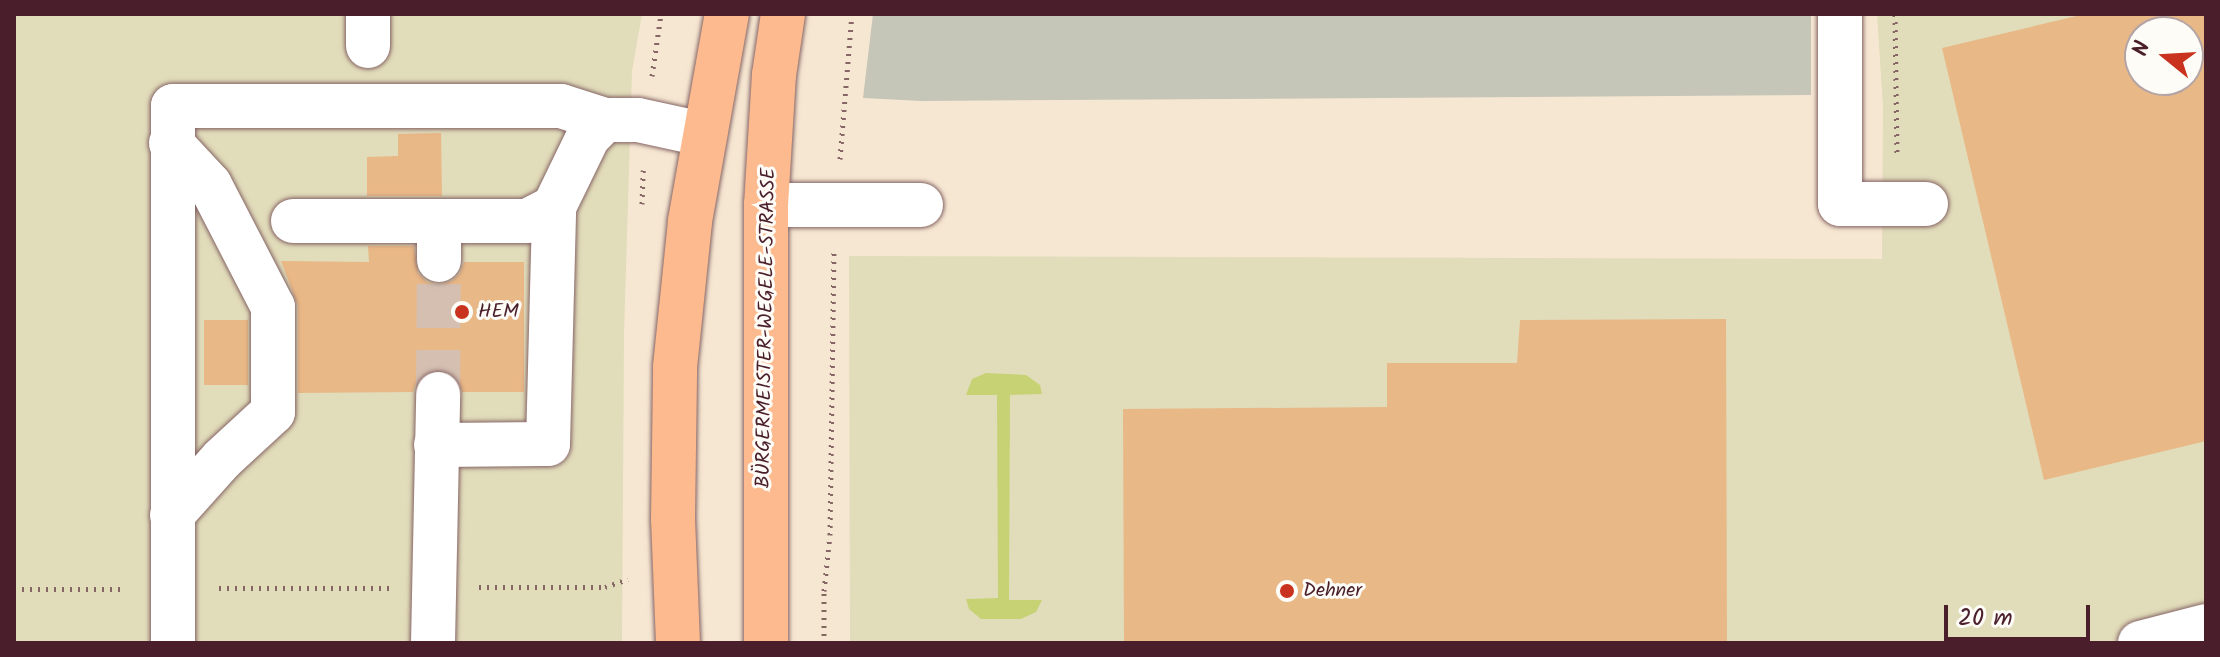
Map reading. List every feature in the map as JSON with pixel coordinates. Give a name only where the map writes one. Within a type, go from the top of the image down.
[{"type":"main road","points":[[678,643],[673,519],[675,367],[703,134],[727,14]]},
{"type":"main road","name":"BÜRGERMEISTER-WEGELE-STRASSE","points":[[766,643],[766,205],[774,75],[783,14]]},
{"type":"street","points":[[1840,14],[1840,204],[1926,204]]},
{"type":"street","points":[[173,643],[173,106],[561,106],[605,120],[638,120],[703,134]]},
{"type":"street","points":[[436,445],[548,444],[554,207],[588,137],[605,120]]},
{"type":"street","points":[[171,143],[210,185],[273,307],[273,412],[222,459],[172,515]]},
{"type":"street","points":[[766,205],[921,205]]},
{"type":"street","points":[[293,221],[439,240],[527,221],[554,207]]},
{"type":"street","points":[[433,643],[438,394]]},
{"type":"street","points":[[2140,643],[2206,626]]},
{"type":"path","points":[[824,643],[824,591],[830,535],[837,205],[852,14]]},
{"type":"path","points":[[14,589],[605,587]]},
{"type":"shaded area","points":[[14,14],[642,14],[632,71],[624,334],[622,643],[14,643]]},
{"type":"shaded area","points":[[873,14],[1811,14],[1811,95],[922,101],[863,98]]},
{"type":"shaded area","points":[[1877,14],[2206,14],[2206,643],[850,643],[849,256],[1882,259],[1883,107]]},
{"type":"green space","points":[[986,373],[1026,375],[1040,385],[1042,394],[1010,395],[1009,600],[1042,600],[1036,612],[1021,619],[981,619],[969,609],[966,599],[998,598],[997,395],[966,395],[972,379]]},
{"type":"building","points":[[2085,14],[2206,14],[2206,441],[2044,480],[1942,48]]},
{"type":"building","points":[[441,133],[442,196],[367,196],[367,157],[398,156],[398,134]]},
{"type":"building","points":[[368,246],[414,246],[418,273],[427,282],[438,285],[452,281],[460,273],[464,262],[524,262],[524,392],[462,392],[452,373],[438,369],[425,373],[417,380],[413,392],[298,393],[298,306],[281,261],[369,262]]},
{"type":"building","points":[[1726,319],[1727,643],[1124,643],[1123,409],[1387,407],[1387,363],[1517,363],[1520,320]]},
{"type":"building","points":[[204,320],[248,320],[248,385],[204,385]]},
{"type":"tunnel","points":[[438,394],[439,260]]},
{"type":"place","name":"HEM","points":[[462,312]]},
{"type":"place","name":"Dehner","points":[[1287,591]]}]
